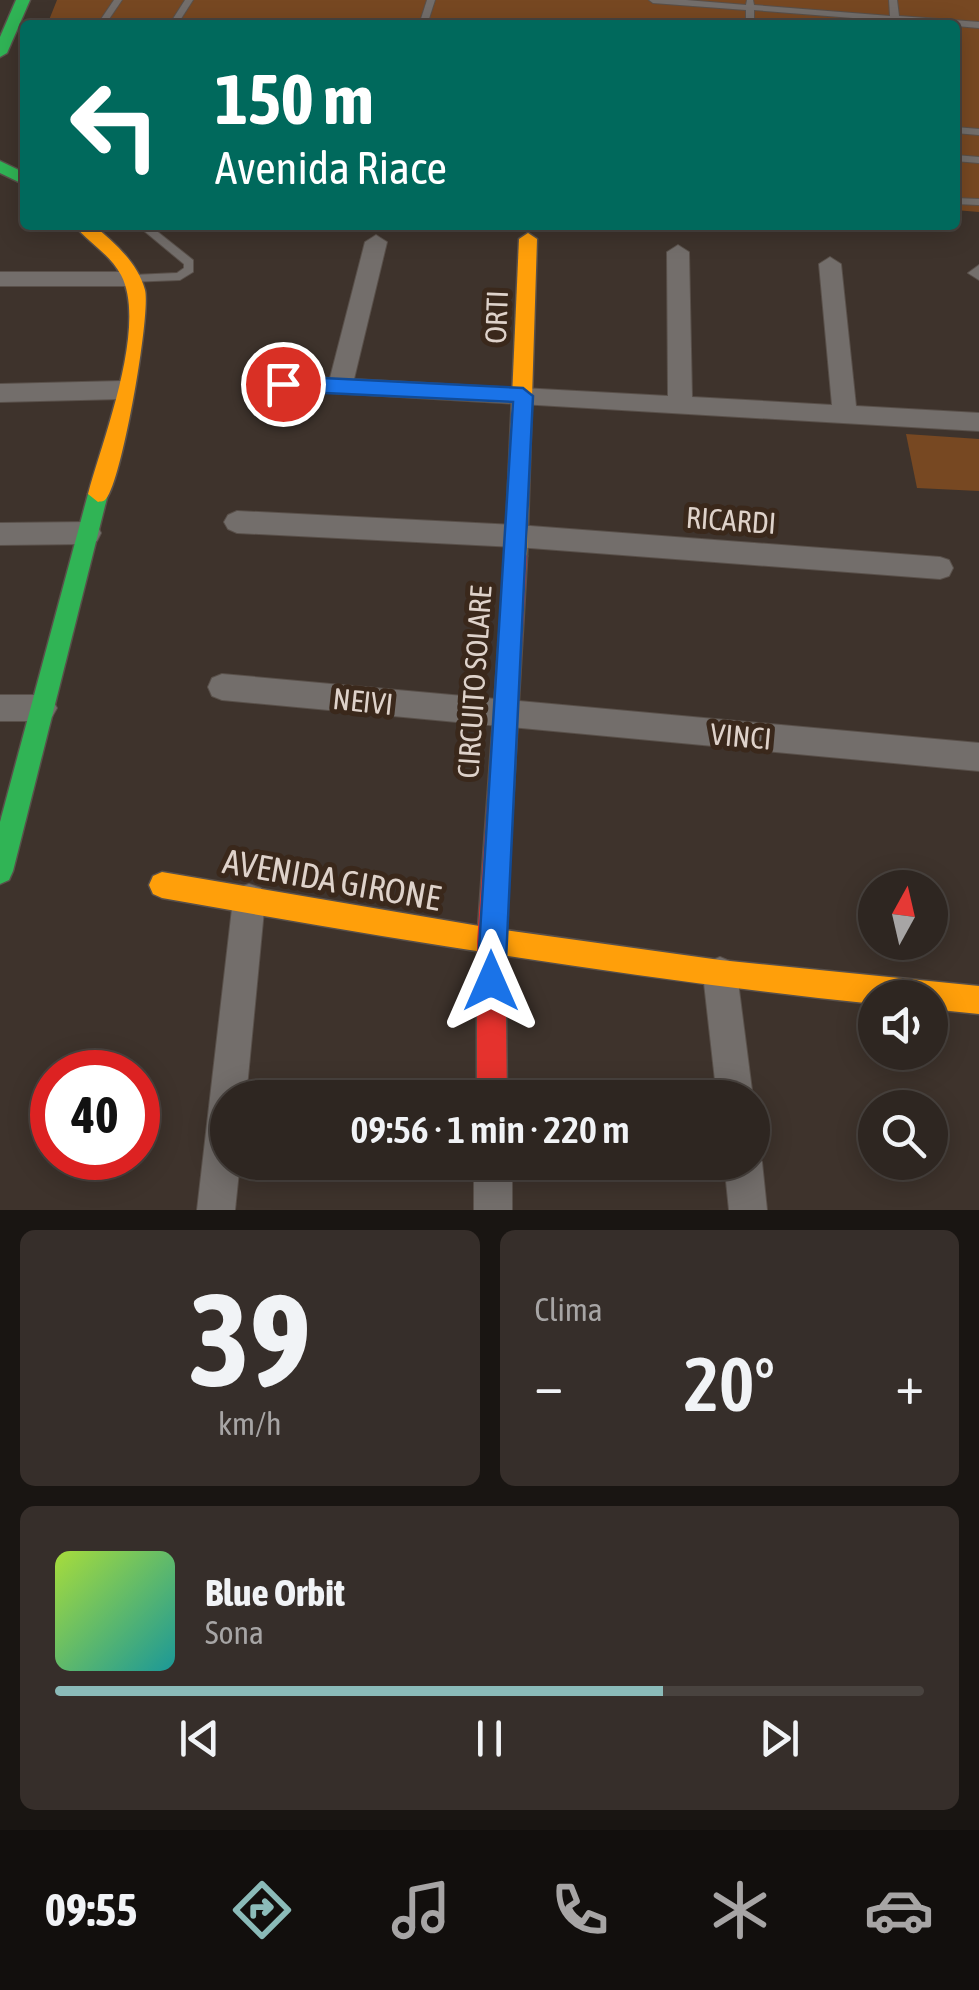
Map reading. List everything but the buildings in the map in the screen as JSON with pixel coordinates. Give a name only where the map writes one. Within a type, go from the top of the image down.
[{"type":"street","points":[[0,53],[23,0]]},
{"type":"street","points":[[0,871],[88,533],[139,299],[133,278],[89,230]]},
{"type":"street","name":"ORTI","points":[[523,396],[528,240]]},
{"type":"street","points":[[340,386],[376,242]]},
{"type":"street","points":[[678,252],[680,405]]},
{"type":"street","points":[[830,264],[845,414]]},
{"type":"street","points":[[0,280],[133,278]]},
{"type":"street","points":[[254,382],[979,422]]},
{"type":"street","points":[[0,393],[122,390]]},
{"type":"street","name":"CIRCUITO SOLARE","points":[[492,1080],[491,942],[523,396]]},
{"type":"street","name":"RICARDI","points":[[237,522],[517,536],[940,568]]},
{"type":"street","points":[[0,534],[88,533]]},
{"type":"street","name":"NEIVI","points":[[222,687],[504,715]]},
{"type":"street","points":[[0,708],[42,708]]},
{"type":"street","name":"VINCI","points":[[504,715],[979,757]]},
{"type":"street","name":"AVENIDA GIRONE","points":[[162,884],[491,942]]},
{"type":"street","points":[[230,1080],[250,900]]},
{"type":"street","points":[[491,942],[978,1005]]},
{"type":"street","points":[[720,974],[733,1080]]},
{"type":"street","points":[[216,1210],[219,1180]]},
{"type":"street","points":[[493,1180],[493,1210]]},
{"type":"street","points":[[745,1180],[748,1210]]},
{"type":"lane","points":[[653,0],[750,4],[879,20]]},
{"type":"lane","points":[[133,278],[180,276],[188,269],[189,264],[148,230]]},
{"type":"shaded area","points":[[57,0],[979,0],[979,212],[960,210],[960,20],[49,20]]},
{"type":"shaded area","points":[[906,434],[979,439],[979,491],[917,488]]},
{"type":"traffic: fast","points":[[0,53],[23,0]]},
{"type":"traffic: fast","points":[[0,166],[20,177]]},
{"type":"traffic: fast","points":[[0,871],[98,494]]},
{"type":"traffic: slow","points":[[88,230],[127,270],[139,308],[133,360],[98,494]]},
{"type":"traffic: slow","points":[[516,556],[528,239]]},
{"type":"traffic: slow","points":[[162,885],[491,942],[720,974],[979,1000]]},
{"type":"traffic: jam","points":[[492,1080],[491,942],[516,556]]},
{"type":"route","points":[[283,384],[523,396],[491,981]]}]
